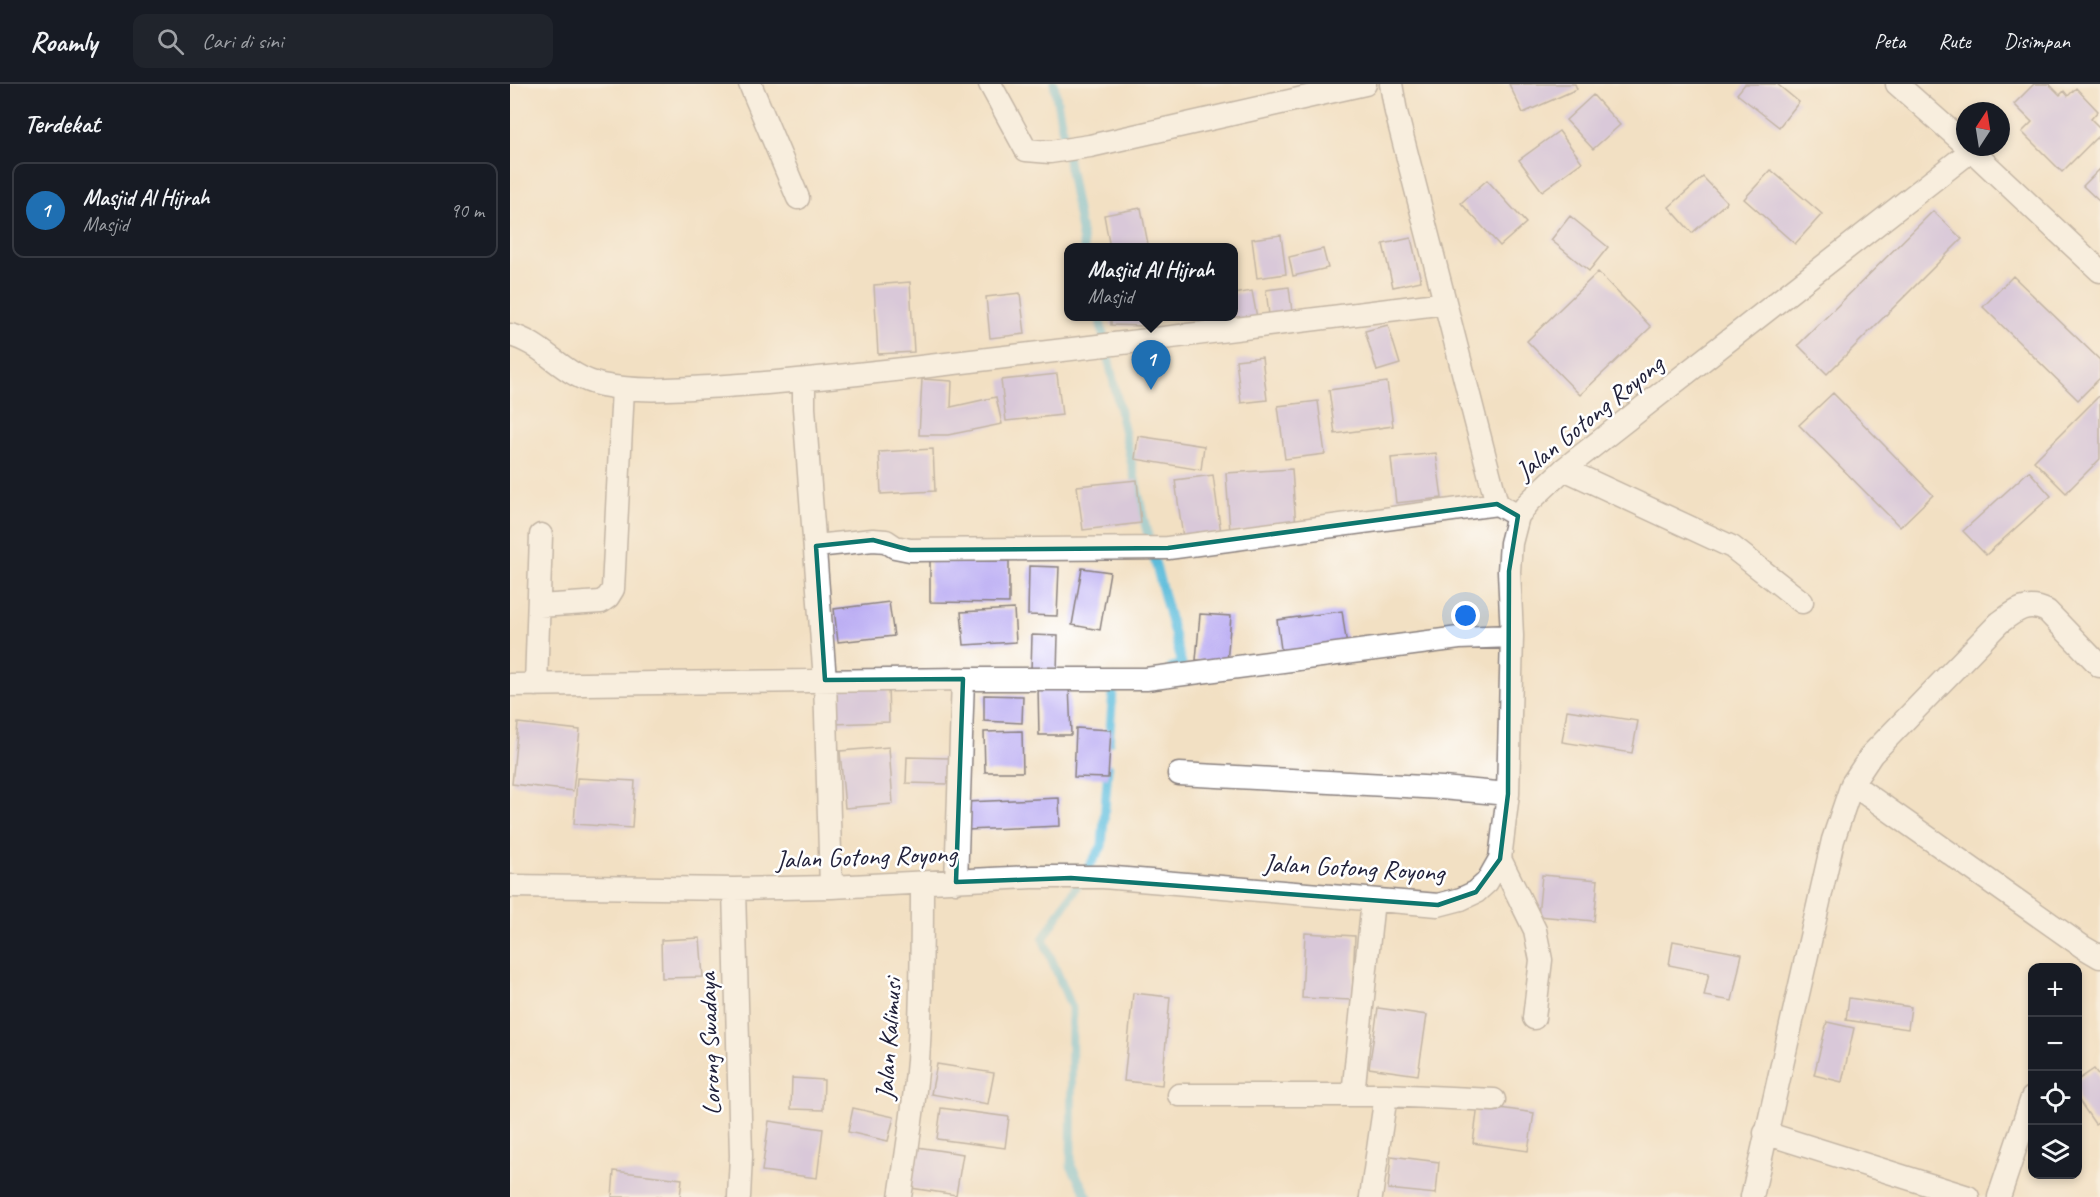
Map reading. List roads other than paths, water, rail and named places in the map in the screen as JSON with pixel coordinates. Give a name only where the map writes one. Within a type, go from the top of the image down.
[{"type":"street","points":[[750,84],[798,198]]},
{"type":"street","points":[[990,84],[1026,150],[1050,152],[1090,146],[1365,84]]},
{"type":"street","points":[[1391,84],[1444,303],[1497,504]]},
{"type":"street","points":[[1897,84],[1956,136]]},
{"type":"street","name":"Jalan Gotong Royong","points":[[510,886],[831,888],[1032,877],[1102,878],[1438,905],[1476,892],[1487,882],[1500,859],[1509,794],[1512,636],[1509,571],[1511,543],[1518,516],[1529,502],[1564,469],[1957,156]]},
{"type":"street","points":[[1978,156],[2100,271]]},
{"type":"street","points":[[510,335],[531,345],[576,377],[602,385],[623,388],[677,389],[804,381],[1444,303]]},
{"type":"street","points":[[804,381],[804,408],[825,681],[831,888]]},
{"type":"street","points":[[539,606],[602,602],[613,589],[623,388]]},
{"type":"street","points":[[1564,469],[1732,548],[1802,602]]},
{"type":"street","points":[[816,546],[873,540],[910,550],[1168,548],[1497,504],[1518,516]]},
{"type":"street","points":[[536,685],[541,535]]},
{"type":"street","points":[[1752,1197],[1833,840],[1852,784],[1872,754],[1901,722],[1999,623],[2017,609],[2028,606],[2039,607],[2047,611],[2100,666]]},
{"type":"street","points":[[510,685],[1146,679],[1459,638],[1512,636]]},
{"type":"street","points":[[956,882],[963,679]]},
{"type":"street","points":[[1179,774],[1509,794]]},
{"type":"street","points":[[1852,784],[2086,957]]},
{"type":"street","points":[[1500,859],[1535,930],[1541,960],[1534,1018]]},
{"type":"street","name":"Jalan Kalimusi","points":[[900,1197],[918,1062],[922,968],[922,883]]},
{"type":"street","name":"Lorong Swadaya","points":[[734,889],[741,1156],[739,1197]]},
{"type":"street","points":[[1353,1095],[1373,900]]},
{"type":"street","points":[[1179,1095],[1386,1095],[1494,1100]]},
{"type":"street","points":[[1371,1197],[1386,1095]]},
{"type":"street","points":[[1999,1197],[2028,1110]]},
{"type":"street","points":[[1765,1133],[1968,1197]]},
{"type":"waterway","points":[[1054,84],[1083,243]]},
{"type":"waterway","points":[[1100,321],[1144,520],[1182,664],[1172,667]]},
{"type":"waterway","points":[[1109,742],[1114,679]]},
{"type":"waterway","points":[[1088,1197],[1071,1166],[1072,1008],[1043,939],[1102,846],[1108,768]]},
{"type":"place","name":"Masjid Al Hijrah","points":[[1151,390]]}]
